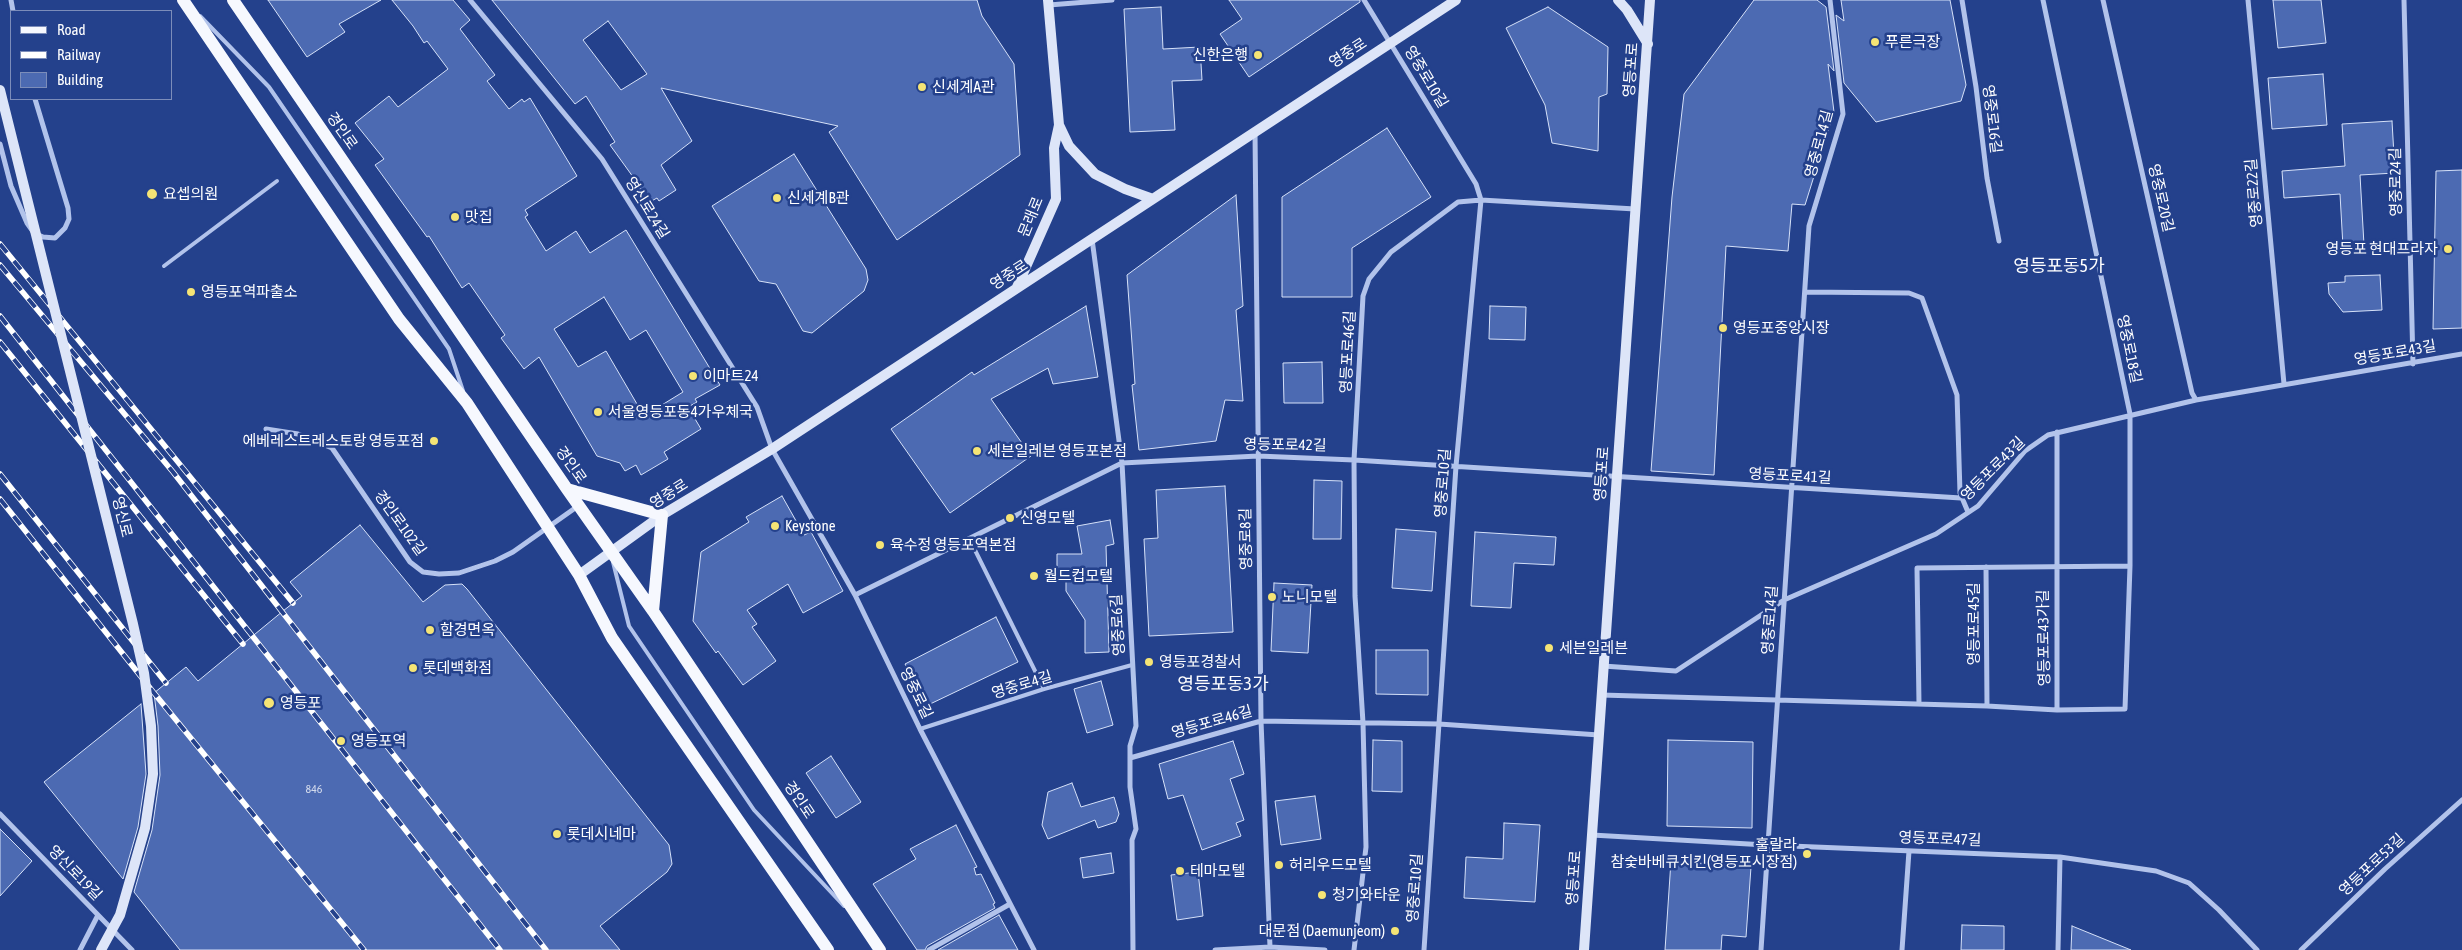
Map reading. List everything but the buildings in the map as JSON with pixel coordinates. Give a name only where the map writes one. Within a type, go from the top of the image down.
[{"type":"main road","points":[[184,0],[399,319],[466,403],[579,575],[612,638],[828,950]]},
{"type":"main road","name":"경인로","points":[[233,0],[566,489],[580,505],[610,552],[653,611],[880,950]]},
{"type":"main road","name":"영중로","points":[[579,575],[662,515],[772,448],[1456,0]]},
{"type":"main road","points":[[1618,0],[1627,10],[1648,44]]},
{"type":"main road","name":"영등포로","points":[[1584,950],[1650,0]]},
{"type":"main road","name":"문래로","points":[[1017,288],[1056,199],[1054,148],[1059,125],[1049,2]]},
{"type":"main road","name":"영신로","points":[[0,90],[133,624],[144,673],[151,726],[153,774],[145,828],[120,915],[101,950]]},
{"type":"main road","name":"문래로","points":[[1059,125],[1069,146],[1095,174],[1125,189],[1153,199]]},
{"type":"main road","points":[[566,489],[662,515],[653,611]]},
{"type":"street","name":"영신로24길","points":[[470,0],[602,159],[757,407],[772,448]]},
{"type":"street","points":[[1049,2],[1112,0]]},
{"type":"street","points":[[1364,0],[1391,43]]},
{"type":"street","name":"영중로14길","points":[[1761,950],[1766,845],[1809,226],[1843,114],[1830,0]]},
{"type":"street","name":"영중로16길","points":[[1962,0],[1976,87],[1987,178],[1999,241]]},
{"type":"street","name":"영중로18길","points":[[2043,0],[2130,414],[2130,566],[2126,710],[2057,710]]},
{"type":"street","name":"영중로20길","points":[[2104,0],[2192,393],[2196,400]]},
{"type":"street","name":"영중로22길","points":[[2248,0],[2284,384]]},
{"type":"street","name":"영중로24길","points":[[2404,0],[2413,364]]},
{"type":"street","name":"영중로10길","points":[[1391,43],[1476,184],[1480,200],[1456,466],[1424,950]]},
{"type":"street","points":[[0,144],[11,186],[27,223],[34,233],[43,238],[55,238],[65,228],[69,219],[35,100]]},
{"type":"street","name":"영중로8길","points":[[1255,132],[1261,721],[1270,947]]},
{"type":"street","name":"영등포로46길","points":[[1354,950],[1366,847],[1363,723],[1355,596],[1354,460],[1363,296],[1369,279],[1391,252],[1458,202],[1480,200],[1636,210]]},
{"type":"street","name":"영중로6길","points":[[1092,239],[1122,463],[1136,726],[1130,746],[1130,787],[1136,828],[1132,840],[1134,950]]},
{"type":"street","points":[[1805,292],[1909,293],[1922,298],[1956,395],[1960,493],[1968,512]]},
{"type":"street","name":"영등포로43길","points":[[1603,666],[1676,671],[1784,600],[1936,534],[1978,506],[2026,451],[2048,435],[2130,414],[2196,400],[2413,364],[2462,354]]},
{"type":"street","name":"경인로102길","points":[[266,429],[298,434],[332,448],[410,562],[423,572],[439,574],[459,573],[512,552],[580,505]]},
{"type":"street","name":"영등포로43가길","points":[[2057,432],[2055,566],[2057,710]]},
{"type":"street","name":"영중로길","points":[[772,448],[855,595],[920,729],[1034,950]]},
{"type":"street","name":"영등포로42길","points":[[855,595],[1122,463],[1258,456],[1354,460],[1617,477]]},
{"type":"street","name":"영등포로41길","points":[[1617,477],[1962,498]]},
{"type":"street","points":[[1986,567],[2130,566]]},
{"type":"street","name":"영등포로45길","points":[[1919,704],[1917,568],[1986,567],[1987,706]]},
{"type":"street","points":[[1601,695],[1987,706],[2057,710]]},
{"type":"street","name":"영등포로46길","points":[[1130,758],[1261,721],[1439,724],[1599,735]]},
{"type":"street","name":"영등포로53길","points":[[2301,950],[2395,859],[2462,800]]},
{"type":"street","name":"영신로19길","points":[[0,814],[132,950]]},
{"type":"street","name":"영등포로47길","points":[[1592,835],[1766,845],[2060,857],[2156,871],[2190,883],[2257,950]]},
{"type":"street","points":[[1902,950],[1909,851]]},
{"type":"street","points":[[2058,950],[2060,857]]},
{"type":"street","points":[[929,950],[1010,904]]},
{"type":"street","points":[[80,950],[98,915]]},
{"type":"street","points":[[1215,950],[1270,947],[1325,950]]},
{"type":"lane","points":[[184,0],[269,87],[449,349],[466,403]]},
{"type":"lane","points":[[164,266],[277,181]]},
{"type":"lane","points":[[969,538],[1044,689]]},
{"type":"lane","points":[[610,552],[629,626],[754,810],[864,928]]},
{"type":"lane","name":"영중로4길","points":[[920,729],[1044,689],[1132,665]]},
{"type":"railway","points":[[0,244],[293,603]]},
{"type":"railway","points":[[0,265],[173,472],[546,950]]},
{"type":"railway","points":[[0,316],[500,950]]},
{"type":"railway","points":[[0,342],[243,644]]},
{"type":"railway","points":[[0,474],[166,683]]},
{"type":"railway","points":[[0,499],[154,693],[364,950]]},
{"type":"place","name":"푸른극장","points":[[1875,42]]},
{"type":"place","name":"신한은행","points":[[1258,55]]},
{"type":"place","name":"신세계A관","points":[[922,87]]},
{"type":"place","name":"요셉의원","points":[[152,194]]},
{"type":"place","name":"신세계B관","points":[[777,198]]},
{"type":"place","name":"맛집","points":[[455,217]]},
{"type":"place","name":"영등포 현대프라자","points":[[2448,249]]},
{"type":"place","name":"영등포역파출소","points":[[191,292]]},
{"type":"place","name":"영등포중앙시장","points":[[1723,328]]},
{"type":"place","name":"이마트24","points":[[693,376]]},
{"type":"place","name":"서울영등포동4가우체국","points":[[598,412]]},
{"type":"place","name":"에베레스트레스토랑 영등포점","points":[[434,441]]},
{"type":"place","name":"세븐일레븐 영등포본점","points":[[977,451]]},
{"type":"place","name":"신영모텔","points":[[1010,518]]},
{"type":"place","name":"Keystone","points":[[775,526]]},
{"type":"place","name":"육수정 영등포역본점","points":[[880,545]]},
{"type":"place","name":"월드컵모텔","points":[[1034,576]]},
{"type":"place","name":"노니모텔","points":[[1272,597]]},
{"type":"place","name":"함경면옥","points":[[430,630]]},
{"type":"place","name":"세븐일레븐","points":[[1549,648]]},
{"type":"place","name":"영등포경찰서","points":[[1149,662]]},
{"type":"place","name":"롯데백화점","points":[[413,668]]},
{"type":"place","name":"영등포","points":[[269,703]]},
{"type":"place","name":"영등포역","points":[[341,741]]},
{"type":"place","name":"롯데시네마","points":[[557,834]]},
{"type":"place","name":"훌랄라 참숯바베큐치킨(영등포시장점)","points":[[1807,854]]},
{"type":"place","name":"허리우드모텔","points":[[1279,865]]},
{"type":"place","name":"테마모텔","points":[[1180,871]]},
{"type":"place","name":"청기와타운","points":[[1322,895]]},
{"type":"place","name":"대문점 (Daemunjeom)","points":[[1395,931]]},
{"type":"district","name":"영등포동5가","points":[[2059,266]]},
{"type":"district","name":"영등포동3가","points":[[1223,684]]}]
